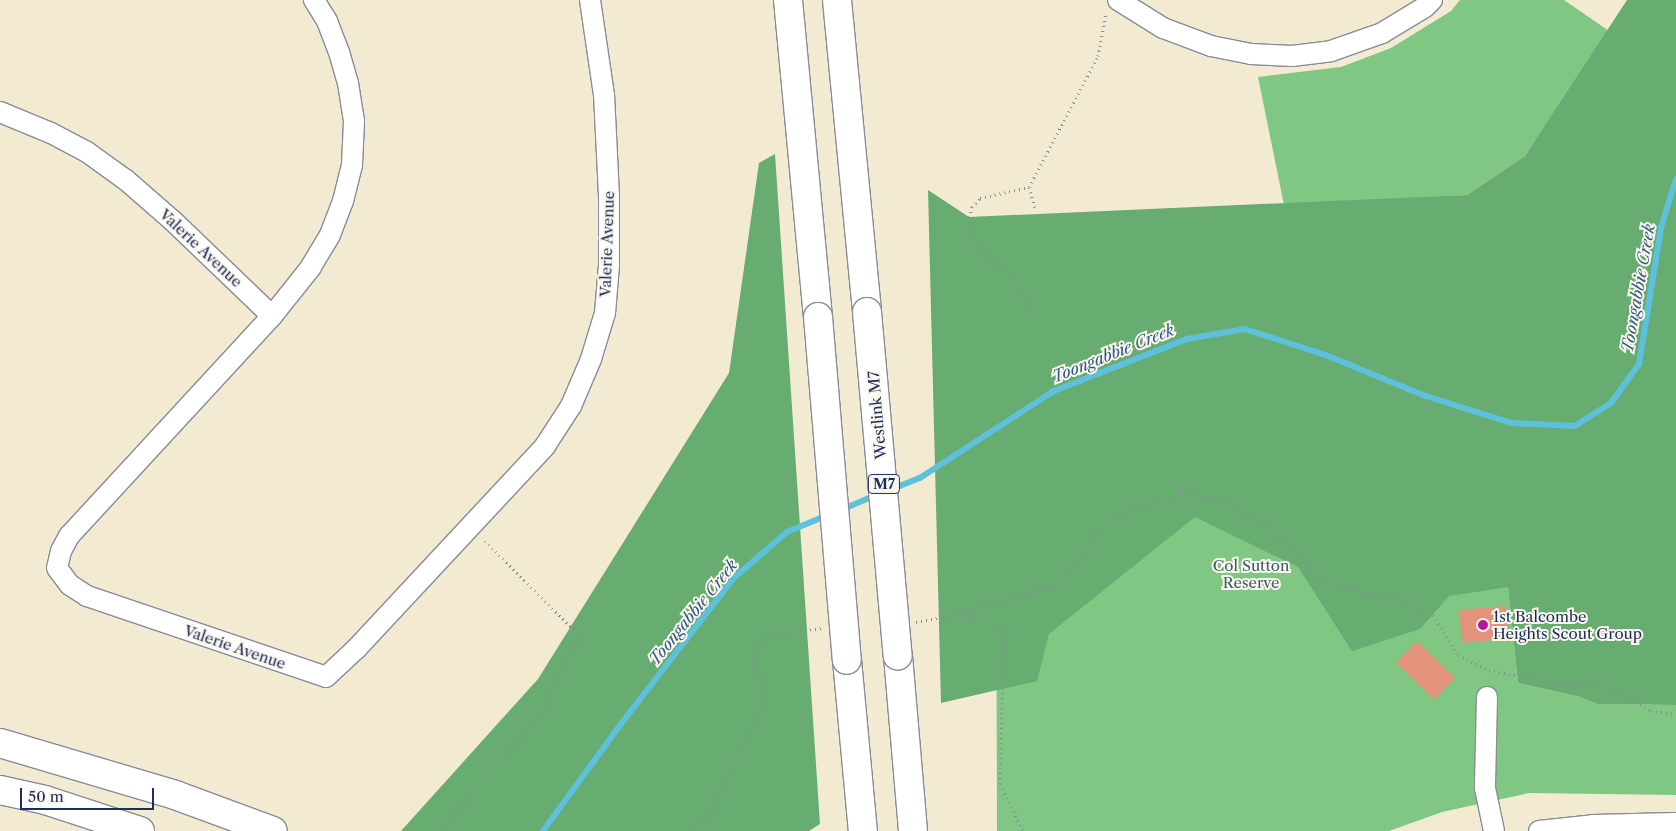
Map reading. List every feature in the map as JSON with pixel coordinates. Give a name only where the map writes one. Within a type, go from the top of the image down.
[{"type":"highway","points":[[788,0],[863,831]]},
{"type":"highway","name":"Westlink M7","points":[[837,0],[914,831]]},
{"type":"highway","points":[[0,743],[174,795],[273,831]]},
{"type":"highway","points":[[0,790],[45,800],[140,831]]},
{"type":"street","points":[[272,316],[311,268],[330,235],[343,201],[352,165],[354,122],[348,83],[327,21],[314,0]]},
{"type":"street","name":"Valerie Avenue","points":[[0,112],[51,133],[87,152],[126,180],[174,221],[272,316],[69,536],[61,551],[57,568],[70,585],[87,596],[108,605],[326,677],[356,649],[545,446],[571,406],[591,360],[605,313],[609,266],[609,196],[604,95],[590,0]]},
{"type":"street","points":[[1113,4],[1163,28],[1211,46],[1251,54],[1292,56],[1331,51],[1382,33],[1425,7],[1432,0]]},
{"type":"street","points":[[1486,697],[1485,788],[1494,831]]},
{"type":"street","points":[[1539,831],[1593,825],[1676,823]]},
{"type":"path","points":[[1036,211],[1029,187],[1098,56],[1113,4]]},
{"type":"path","points":[[1029,187],[980,198],[972,207],[968,222],[974,239],[984,252],[1008,274],[1032,308]]},
{"type":"path","points":[[911,622],[958,614],[1054,585],[1078,566],[1097,531],[1131,510],[1182,492],[1230,502],[1271,528],[1303,561],[1318,580],[1363,592],[1400,599],[1433,615],[1458,655],[1489,670],[1560,684],[1599,686],[1627,697],[1651,711],[1676,714]]},
{"type":"path","points":[[439,831],[544,710],[570,648],[581,637],[471,527]]},
{"type":"path","points":[[958,614],[1004,628],[1000,784],[1023,831]]},
{"type":"path","points":[[691,831],[712,810],[763,702],[760,675],[753,655],[765,635],[826,628]]},
{"type":"green space","points":[[1460,0],[1564,0],[1609,31],[1525,156],[1467,195],[1284,205],[1258,77],[1341,67],[1391,48],[1451,11]]},
{"type":"green space","points":[[1627,0],[1676,0],[1676,705],[1597,704],[1580,697],[1518,683],[1508,587],[1449,596],[1420,629],[1352,651],[1298,567],[1195,517],[1049,634],[1037,681],[941,703],[928,190],[969,217],[1467,195],[1525,156]]},
{"type":"green space","points":[[775,154],[820,824],[809,831],[401,831],[538,679],[729,373],[759,163]]},
{"type":"green space","name":"Col Sutton Reserve","points":[[1486,372],[1518,683],[1580,697],[1597,704],[1676,705],[1676,795],[1529,793],[1442,812],[1389,831],[997,831],[996,498]]},
{"type":"building","name":"1st Balcombe Heights Scout Group","points":[[1505,606],[1508,639],[1462,643],[1459,610]]},
{"type":"building","points":[[1417,641],[1455,678],[1434,699],[1396,663]]},
{"type":"waterway","name":"Toongabbie Creek","points":[[890,490],[920,478],[1054,391],[1187,339],[1245,329],[1326,355],[1426,396],[1512,423],[1575,426],[1611,403],[1639,364],[1661,228],[1676,179]]},
{"type":"waterway","name":"Toongabbie Creek","points":[[841,510],[877,495]]},
{"type":"waterway","name":"Toongabbie Creek","points":[[543,831],[621,724],[734,578],[787,532],[828,515]]},
{"type":"place","name":"1st Balcombe Heights Scout Group","points":[[1483,625]]}]
